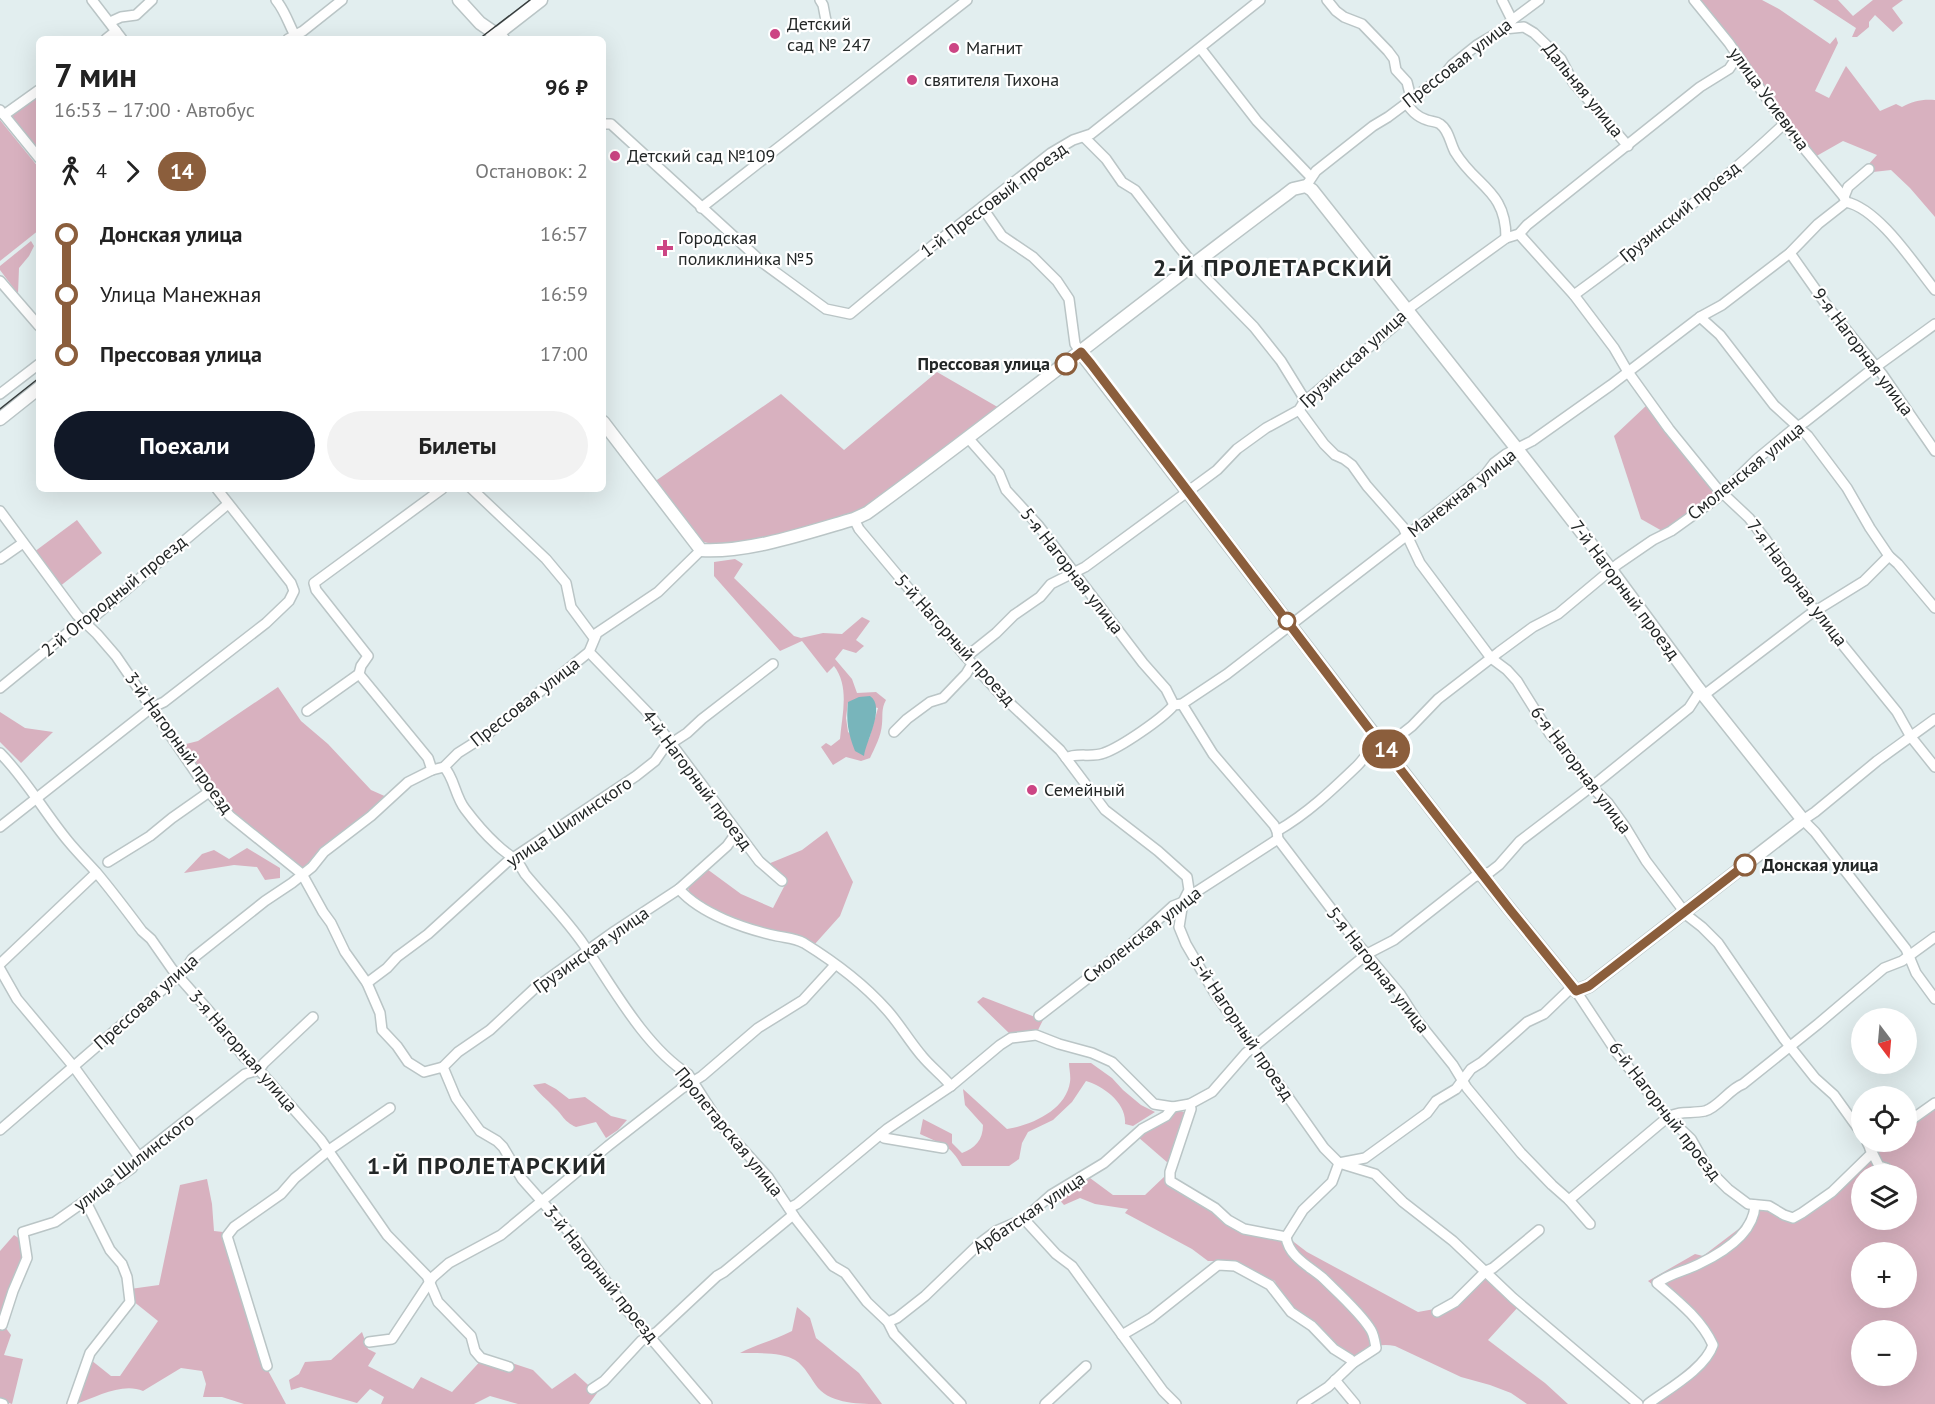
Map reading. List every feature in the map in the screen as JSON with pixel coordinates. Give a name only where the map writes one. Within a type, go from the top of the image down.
[{"type":"street","points":[[92,0],[119,35]]},
{"type":"street","points":[[110,22],[121,16],[136,15],[152,0]]},
{"type":"street","points":[[276,0],[286,13],[292,36]]},
{"type":"street","points":[[296,36],[342,0]]},
{"type":"street","points":[[459,0],[496,36]]},
{"type":"street","points":[[498,36],[541,0]]},
{"type":"street","points":[[820,0],[827,26]]},
{"type":"street","points":[[606,124],[611,124],[701,208],[967,0]]},
{"type":"street","name":"1-й Прессовый проезд","points":[[701,208],[763,263],[826,309],[850,314],[1051,153],[1073,140],[1091,134],[1260,0]]},
{"type":"street","points":[[1327,0],[1344,17],[1362,24],[1388,51],[1394,59],[1396,70],[1407,82],[1409,101],[1416,115],[1438,122],[1446,129],[1456,152],[1494,195],[1504,218],[1506,238]]},
{"type":"street","points":[[1502,0],[1512,20]]},
{"type":"street","name":"Прессовая улица","points":[[701,550],[716,551],[757,545],[854,519],[867,513],[969,439],[1293,189],[1309,182],[1316,171],[1373,126],[1443,76],[1452,65],[1477,45],[1504,29],[1512,20],[1539,0]]},
{"type":"street","name":"улица Усиевича","points":[[1694,0],[1711,20],[1784,124],[1845,199]]},
{"type":"street","name":"Дальняя улица","points":[[1504,29],[1524,27],[1534,33],[1561,59],[1573,82],[1628,146]]},
{"type":"street","name":"7-й Нагорный проезд","points":[[1201,49],[1257,121],[1309,182],[1312,190],[1517,449],[1702,693],[1815,832],[1906,950],[1923,985],[1935,999]]},
{"type":"street","name":"Грузинская улица","points":[[894,732],[930,702],[943,698],[966,674],[969,661],[1014,615],[1040,597],[1051,584],[1085,567],[1217,470],[1237,449],[1301,406],[1398,323],[1408,309],[1506,238],[1519,234],[1527,225],[1700,87],[1729,69],[1737,57]]},
{"type":"street","points":[[36,92],[2,113],[36,154]]},
{"type":"street","name":"Грузинский проезд","points":[[1574,295],[1656,234],[1784,124]]},
{"type":"street","name":"6-я Нагорная улица","points":[[1084,137],[1106,159],[1122,182],[1135,190],[1193,264],[1254,327],[1281,361],[1302,395],[1301,406],[1335,455],[1352,465],[1366,486],[1403,527],[1420,563],[1491,658],[1517,681],[1550,734],[1569,755],[1591,788],[1608,804],[1626,828],[1646,861],[1684,913],[1718,943],[1768,1019],[1815,1078],[1834,1095],[1851,1119]]},
{"type":"street","name":"Манежная улица","points":[[1066,758],[1070,755],[1091,756],[1105,753],[1161,719],[1178,704],[1227,674],[1407,536],[1485,474],[1506,454],[1532,441],[1700,317],[1722,305],[1790,253],[1845,199],[1848,187],[1869,169]]},
{"type":"street","points":[[1845,199],[1865,208],[1885,228],[1935,290]]},
{"type":"street","name":"6-й Нагорный проезд","points":[[982,207],[1002,236],[1033,257],[1057,281],[1069,299],[1076,345],[1081,352],[1482,875],[1574,989],[1617,1053],[1668,1117],[1685,1131],[1718,1181],[1748,1204],[1769,1206],[1793,1218],[1802,1214],[1832,1191],[1866,1152]]},
{"type":"street","name":"7-я Нагорная улица","points":[[1519,234],[1574,295],[1614,348],[1628,372],[1669,429],[1722,494],[1749,518],[1816,611],[1897,712],[1911,737],[1935,767]]},
{"type":"street","name":"9-я Нагорная улица","points":[[1790,253],[1828,307],[1876,367],[1935,451]]},
{"type":"street","points":[[0,281],[36,323]]},
{"type":"street","points":[[1700,317],[1720,335],[1774,405],[1798,425],[1847,488],[1889,556],[1935,608]]},
{"type":"street","name":"Смоленская улица","points":[[1039,1016],[1127,948],[1173,906],[1183,902],[1306,813],[1359,764],[1373,746],[1382,745],[1412,726],[1438,699],[1491,658],[1533,627],[1558,614],[1611,570],[1722,494],[1757,459],[1798,425],[1935,324]]},
{"type":"street","points":[[0,394],[36,366]]},
{"type":"street","points":[[0,419],[36,390]]},
{"type":"street","points":[[475,492],[546,559],[566,583],[572,607],[594,638],[597,633],[658,592],[701,550],[606,426]]},
{"type":"street","name":"5-я Нагорная улица","points":[[969,439],[999,473],[1006,490],[1038,525],[1178,704],[1212,754],[1249,794],[1467,1088],[1521,1153],[1590,1224]]},
{"type":"street","points":[[0,827],[151,708],[164,702],[266,623],[290,601],[294,591],[291,583],[219,492]]},
{"type":"street","points":[[308,711],[359,674],[368,656],[316,590],[314,584],[438,492]]},
{"type":"street","name":"2-й Огородный проезд","points":[[0,688],[76,626],[85,622],[228,504]]},
{"type":"street","name":"3-й Нагорный проезд","points":[[0,511],[77,615],[116,656],[209,792],[230,816],[302,874],[323,912],[332,923],[345,952],[367,983],[380,1013],[382,1030],[408,1062],[424,1072],[442,1067],[456,1098],[480,1131],[497,1140],[503,1147],[522,1179],[577,1241],[626,1309],[707,1404]]},
{"type":"street","name":"5-й Нагорный проезд","points":[[854,519],[859,529],[969,661],[1066,758],[1105,810],[1187,877],[1189,890],[1183,902],[1179,927],[1186,944],[1253,1048],[1324,1148],[1339,1163]]},
{"type":"street","points":[[0,559],[23,543]]},
{"type":"street","points":[[592,1389],[604,1381],[641,1341],[650,1337],[700,1294],[798,1204],[880,1134],[951,1086],[999,1045],[1011,1038],[1036,1035],[1112,1062],[1154,1104],[1173,1107],[1190,1104],[1212,1092],[1246,1053],[1367,954],[1394,940],[1474,877],[1499,865],[1520,841],[1591,788],[1689,708],[1702,693],[1816,611],[1864,581],[1889,556]]},
{"type":"street","name":"Прессовая улица","points":[[0,1130],[168,983],[178,977],[192,959],[302,874],[324,852],[371,816],[408,782],[432,770],[444,767],[458,753],[485,736],[589,652],[594,638]]},
{"type":"street","name":"4-й Нагорный проезд","points":[[589,652],[650,715],[759,861],[782,881]]},
{"type":"street","name":"улица Шилинского","points":[[367,983],[428,934],[514,857],[636,776],[655,761],[664,748],[687,733],[773,664]]},
{"type":"street","points":[[359,674],[428,758],[432,770]]},
{"type":"street","points":[[1339,1163],[1365,1158],[1426,1113],[1436,1101],[1456,1089],[1471,1069],[1527,1022],[1544,1014],[1574,989],[1589,986],[1815,812],[1877,761],[1935,719]]},
{"type":"street","name":"3-я Нагорная улица","points":[[0,753],[16,769],[30,792],[67,841],[151,939],[178,977],[209,1011],[244,1057],[259,1070],[328,1150],[387,1235],[427,1276],[438,1302],[471,1336],[475,1351],[481,1358],[509,1367]]},
{"type":"street","name":"Пролетарская улица","points":[[444,767],[448,771],[455,794],[464,808],[496,845],[514,857],[525,874],[588,951],[648,1037],[693,1081],[720,1124],[768,1177],[791,1212],[833,1266],[845,1273],[867,1302],[888,1322],[894,1335],[961,1404]]},
{"type":"street","points":[[108,862],[150,836],[209,792]]},
{"type":"street","name":"Грузинская улица","points":[[442,1067],[458,1052],[490,1030],[534,989],[679,890],[727,846],[737,832]]},
{"type":"street","points":[[0,964],[96,873]]},
{"type":"street","points":[[679,890],[700,909],[778,936],[789,937],[819,951],[865,987],[887,1010],[922,1057],[951,1086]]},
{"type":"street","points":[[1569,1200],[1668,1117],[1677,1112],[1706,1110],[1790,1046],[1884,968],[1908,957],[1935,937]]},
{"type":"street","points":[[369,1342],[392,1339],[430,1282],[449,1263],[501,1234],[608,1146],[702,1076],[758,1028],[803,1000],[835,965]]},
{"type":"street","points":[[0,969],[17,999],[74,1067],[140,1157]]},
{"type":"street","name":"улица Шилинского","points":[[0,1324],[2,1325],[27,1258],[23,1232],[55,1222],[132,1168],[140,1157],[244,1074],[259,1070],[313,1017]]},
{"type":"street","points":[[1917,1116],[1935,1103]]},
{"type":"street","points":[[1190,1104],[1191,1109],[1170,1173],[1170,1181],[1215,1208],[1244,1229],[1286,1238]]},
{"type":"street","name":"Арбатская улица","points":[[888,1322],[897,1318],[925,1296],[996,1231],[1024,1219],[1051,1195],[1104,1163],[1142,1129],[1166,1116],[1173,1107]]},
{"type":"street","points":[[267,1366],[227,1236],[234,1227],[280,1194],[328,1150],[390,1108]]},
{"type":"street","points":[[880,1134],[884,1138],[943,1148]]},
{"type":"street","points":[[1302,1404],[1335,1380],[1353,1363],[1376,1348],[1372,1331],[1361,1318],[1322,1277],[1295,1257],[1287,1245],[1286,1238],[1303,1210],[1332,1182],[1339,1163]]},
{"type":"street","points":[[1339,1163],[1376,1174],[1403,1202],[1453,1241],[1513,1298],[1638,1404]]},
{"type":"street","points":[[72,1404],[90,1353],[130,1302],[127,1277],[122,1264],[110,1250],[86,1202]]},
{"type":"street","points":[[1648,1404],[1697,1368],[1710,1353],[1713,1345],[1708,1334],[1694,1316],[1657,1283],[1671,1273],[1697,1265],[1714,1256],[1741,1235],[1751,1223],[1755,1206]]},
{"type":"street","points":[[1024,1219],[1056,1254],[1071,1266],[1163,1391],[1176,1404]]},
{"type":"street","points":[[1437,1312],[1455,1302],[1486,1271],[1493,1268],[1539,1230]]},
{"type":"street","points":[[1122,1335],[1151,1318],[1218,1265],[1235,1266],[1270,1286],[1291,1312],[1312,1326],[1353,1363]]},
{"type":"street","points":[[1045,1404],[1086,1366]]},
{"type":"street","points":[[1335,1380],[1355,1404]]},
{"type":"shaded area","points":[[1699,0],[1762,0],[1830,44],[1836,37],[1838,43],[1815,91],[1829,98],[1846,66],[1880,111],[1896,104],[1902,107],[1918,101],[1935,100],[1935,217],[1891,170],[1873,172],[1867,166],[1877,155],[1843,141],[1813,158],[1741,55]]},
{"type":"shaded area","points":[[1813,0],[1838,0],[1853,16],[1873,0],[1903,0],[1892,8],[1903,23],[1893,32],[1875,15],[1869,22],[1869,27],[1857,37],[1852,37],[1856,28]]},
{"type":"shaded area","points":[[36,97],[36,148],[13,119],[13,115]]},
{"type":"shaded area","points":[[0,120],[36,164],[36,232],[0,261]]},
{"type":"shaded area","points":[[31,241],[34,246],[19,268],[18,294],[0,270],[0,266]]},
{"type":"shaded area","points":[[937,372],[1001,409],[867,508],[849,515],[755,542],[716,545],[695,537],[654,482],[781,394],[844,450]]},
{"type":"shaded area","points":[[1648,404],[1717,493],[1664,532],[1641,519],[1614,436]]},
{"type":"shaded area","points":[[77,520],[102,553],[59,587],[34,552]]},
{"type":"shaded area","points":[[735,559],[743,564],[734,578],[794,636],[801,638],[823,633],[842,634],[862,617],[870,621],[856,640],[864,646],[856,653],[843,649],[835,659],[852,679],[857,693],[876,692],[886,700],[878,742],[870,758],[861,761],[846,757],[833,765],[821,747],[826,743],[831,746],[840,739],[844,701],[839,674],[834,666],[827,673],[802,641],[780,651],[714,576],[714,562]],"holes":[[[848,702],[878,708],[869,739],[865,745],[848,732],[846,718]]]},
{"type":"shaded area","points":[[278,687],[301,721],[328,744],[371,790],[389,798],[305,868],[298,868],[232,814],[182,745],[198,741]]},
{"type":"shaded area","points":[[0,712],[25,728],[53,732],[21,763],[0,742]]},
{"type":"shaded area","points":[[827,831],[853,882],[840,916],[814,945],[722,914],[692,896],[688,887],[707,869],[741,894],[773,908],[787,881],[768,864],[802,850]]},
{"type":"shaded area","points":[[247,848],[280,868],[280,878],[265,880],[257,867],[234,865],[184,873],[202,854],[214,850],[229,859]]},
{"type":"shaded area","points":[[983,997],[1043,1020],[1037,1032],[1020,1032],[1011,1035],[977,1002]]},
{"type":"shaded area","points":[[1069,1063],[1091,1063],[1112,1078],[1141,1105],[1155,1112],[1133,1126],[1125,1124],[1125,1116],[1118,1102],[1100,1087],[1086,1081],[1072,1102],[1053,1120],[1028,1132],[1022,1143],[1019,1159],[1009,1166],[962,1166],[949,1149],[920,1134],[923,1119],[952,1134],[952,1143],[962,1153],[977,1143],[982,1135],[983,1125],[965,1105],[963,1089],[1007,1129],[1037,1120],[1062,1101],[1070,1080]]},
{"type":"shaded area","points":[[545,1083],[569,1099],[585,1097],[611,1116],[627,1120],[606,1138],[596,1122],[576,1127],[566,1120],[533,1085]]},
{"type":"shaded area","points":[[1935,1105],[1935,1404],[1649,1404],[1707,1351],[1709,1345],[1692,1317],[1648,1281],[1695,1254],[1703,1256],[1749,1221],[1760,1208],[1769,1208],[1793,1219],[1851,1170],[1851,1230],[1917,1230],[1917,1164],[1858,1164],[1873,1152],[1917,1152],[1917,1118]]},
{"type":"shaded area","points":[[1181,1111],[1186,1113],[1178,1142],[1168,1163],[1138,1137],[1173,1113]]},
{"type":"shaded area","points":[[1165,1176],[1168,1184],[1213,1210],[1227,1222],[1290,1239],[1307,1252],[1418,1312],[1440,1308],[1479,1277],[1480,1272],[1519,1306],[1488,1340],[1545,1383],[1568,1404],[1527,1404],[1511,1393],[1461,1377],[1395,1346],[1381,1345],[1355,1356],[1349,1354],[1315,1330],[1292,1309],[1279,1295],[1275,1281],[1227,1261],[1208,1261],[1192,1249],[1125,1213],[1128,1209],[1095,1204],[1080,1198],[1064,1205],[1057,1197],[1090,1178],[1113,1195],[1145,1195]]},
{"type":"shaded area","points":[[207,1179],[214,1231],[223,1232],[258,1352],[286,1404],[244,1404],[222,1397],[203,1397],[206,1384],[202,1371],[181,1368],[143,1391],[118,1389],[76,1404],[91,1360],[111,1376],[120,1376],[158,1321],[133,1301],[130,1289],[159,1285],[180,1185]]},
{"type":"shaded area","points":[[14,1235],[20,1239],[27,1238],[5,1327],[11,1335],[4,1355],[23,1359],[12,1404],[0,1400],[0,1251]]},
{"type":"shaded area","points":[[797,1307],[810,1318],[816,1338],[859,1373],[882,1404],[847,1402],[831,1397],[818,1388],[802,1366],[790,1357],[740,1353],[792,1331]]},
{"type":"shaded area","points":[[362,1332],[368,1349],[376,1353],[368,1366],[413,1389],[421,1377],[452,1392],[485,1356],[533,1370],[552,1389],[575,1373],[597,1393],[589,1404],[518,1404],[490,1396],[474,1404],[381,1404],[384,1397],[370,1389],[357,1403],[301,1387],[291,1390],[289,1380],[299,1374],[305,1362],[331,1360]]},
{"type":"water","points":[[870,696],[874,701],[876,716],[864,756],[855,751],[851,738],[847,721],[848,702],[859,697]]},
{"type":"tram line","points":[[483,36],[530,0]]},
{"type":"tram line","points":[[0,409],[36,380]]},
{"type":"bus line","name":"14","points":[[1066,364],[1081,352],[1091,364],[1379,742],[1576,991],[1589,986],[1745,865]]},
{"type":"place","name":"Детский сад № 247","points":[[775,34]]},
{"type":"place","name":"Магнит","points":[[954,48]]},
{"type":"place","name":"святителя Тихона","points":[[912,80]]},
{"type":"place","name":"Детский сад №109","points":[[615,156]]},
{"type":"place","name":"Городская поликлиника №5","points":[[665,248]]},
{"type":"place","name":"Прессовая улица","points":[[1066,364]]},
{"type":"place","name":"Семейный","points":[[1032,790]]},
{"type":"place","name":"Донская улица","points":[[1745,865]]},
{"type":"district","name":"2-Й ПРОЛЕТАРСКИЙ","points":[[1273,268]]},
{"type":"district","name":"1-Й ПРОЛЕТАРСКИЙ","points":[[487,1166]]}]
